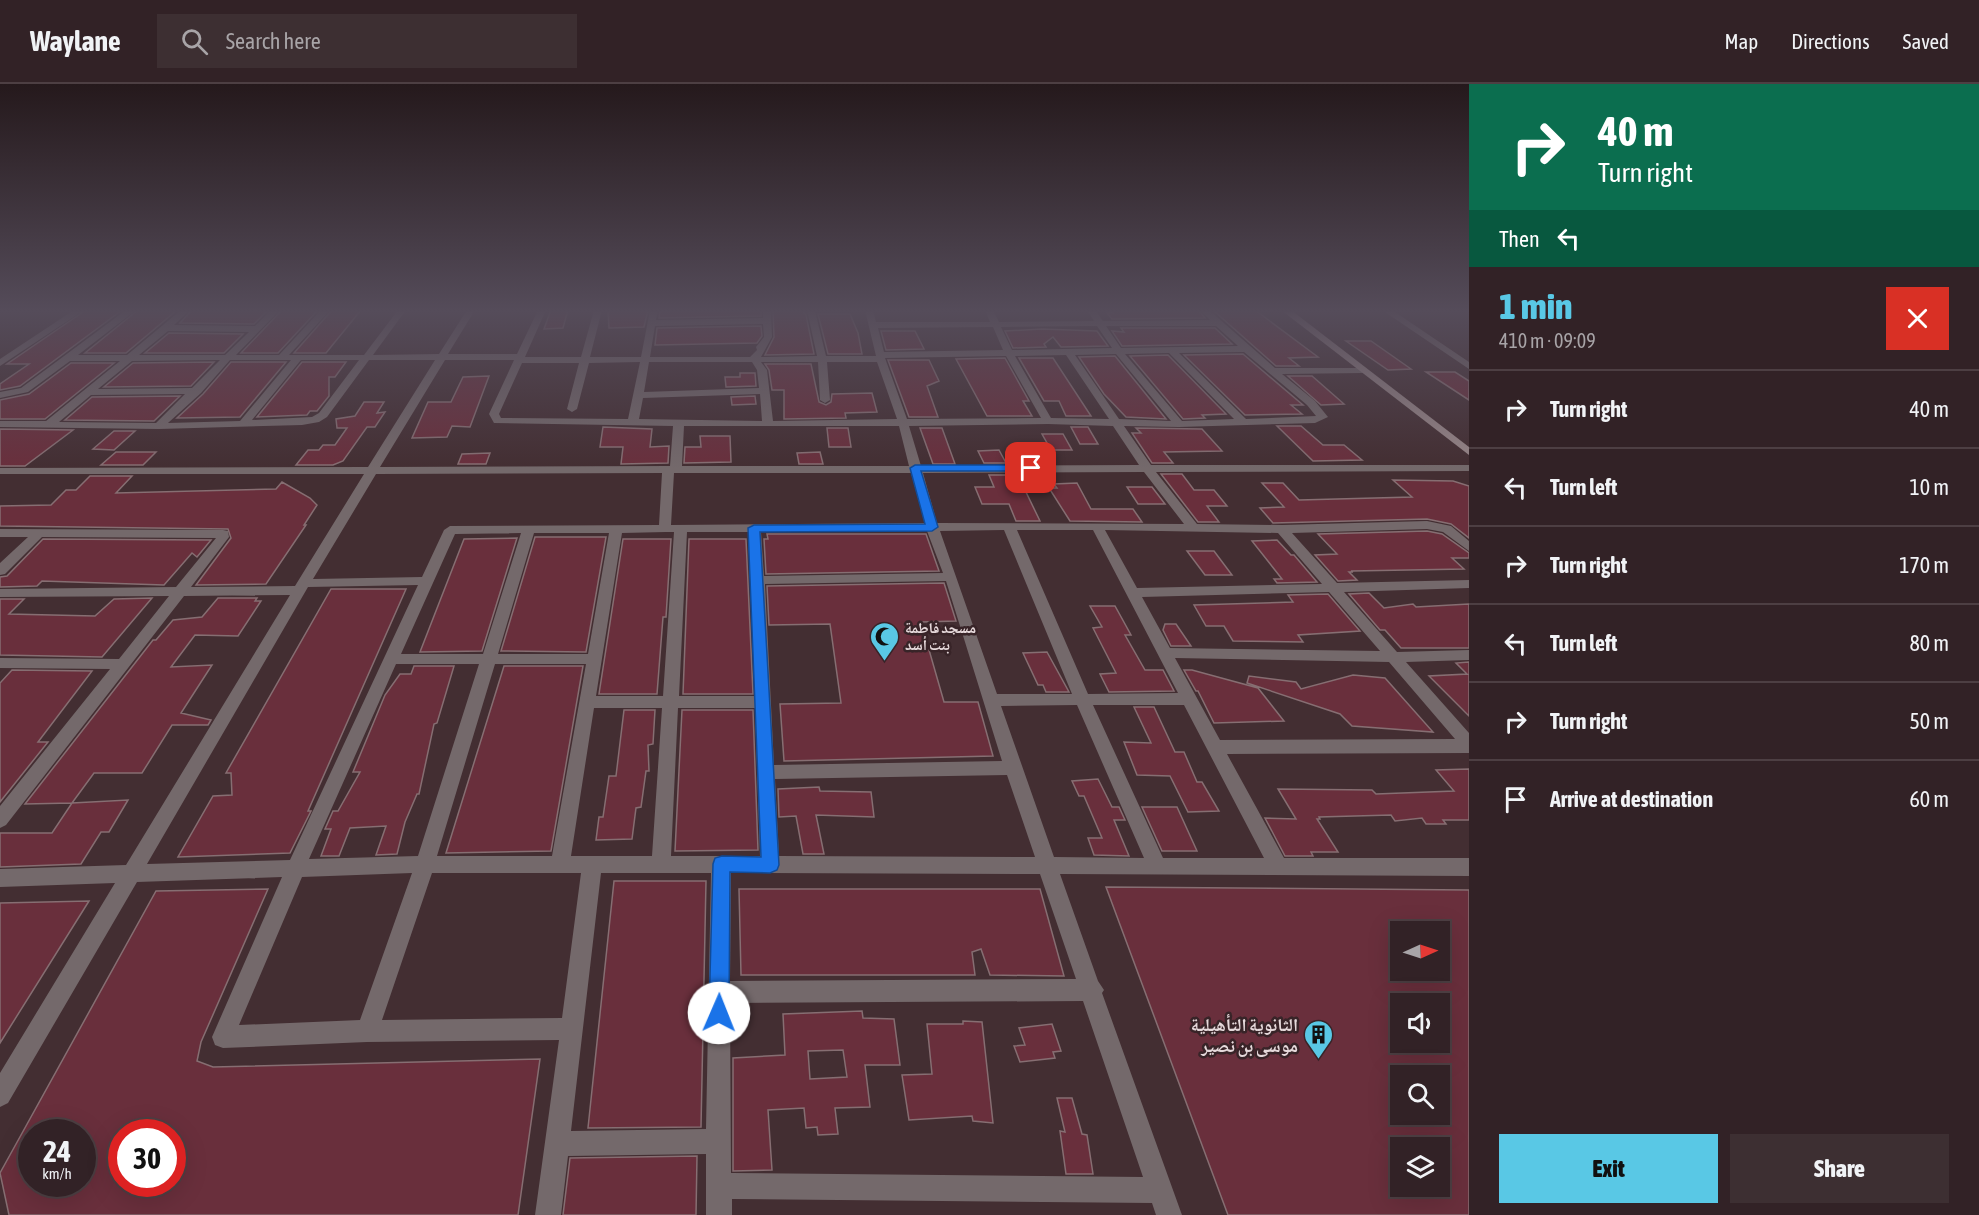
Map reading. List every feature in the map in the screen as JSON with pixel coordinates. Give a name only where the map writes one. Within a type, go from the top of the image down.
[{"type":"main road","points":[[1353,363],[1469,453]]},
{"type":"street","points":[[0,395],[24,390],[61,363]]},
{"type":"street","points":[[48,424],[123,363]]},
{"type":"street","points":[[159,426],[225,363]]},
{"type":"street","points":[[243,424],[294,363]]},
{"type":"street","points":[[0,424],[159,426],[302,422],[319,418],[362,363]]},
{"type":"street","points":[[0,1095],[303,586],[439,363]]},
{"type":"street","points":[[517,363],[494,414],[498,421],[768,424],[1048,421],[1179,424],[1315,420],[1323,417],[1311,403],[1264,363]]},
{"type":"street","points":[[572,410],[585,363]]},
{"type":"street","points":[[633,423],[646,363]]},
{"type":"street","points":[[757,363],[762,370],[768,424]]},
{"type":"street","points":[[822,363],[825,400]]},
{"type":"street","points":[[882,363],[903,423],[932,527],[951,578],[990,700],[1093,990],[1169,1215]]},
{"type":"street","points":[[1015,363],[1048,421]]},
{"type":"street","points":[[1075,363],[1147,468],[1194,528]]},
{"type":"street","points":[[1128,363],[1179,424]]},
{"type":"street","points":[[1184,363],[1242,421]]},
{"type":"street","points":[[1274,371],[1362,370]]},
{"type":"street","points":[[88,392],[197,391]]},
{"type":"street","points":[[639,395],[765,391]]},
{"type":"street","points":[[661,865],[672,702],[672,469],[679,423]]},
{"type":"street","points":[[0,471],[1469,468]]},
{"type":"street","points":[[1097,526],[1279,867]]},
{"type":"street","points":[[571,1029],[367,1031],[223,1037],[295,870],[450,530],[1097,526],[1282,529],[1434,526],[1456,535],[1469,547]]},
{"type":"street","points":[[1009,527],[1158,867]]},
{"type":"street","points":[[754,528],[770,865]]},
{"type":"street","points":[[367,1031],[424,864],[529,529]]},
{"type":"street","points":[[560,865],[616,529]]},
{"type":"street","points":[[1282,529],[1469,745]]},
{"type":"street","points":[[0,533],[223,534],[182,591],[0,820]]},
{"type":"street","points":[[0,571],[39,533]]},
{"type":"street","points":[[758,580],[951,578]]},
{"type":"street","points":[[0,593],[182,591],[428,581]]},
{"type":"street","points":[[1131,593],[1469,584]]},
{"type":"street","points":[[1165,653],[1393,657],[1469,655]]},
{"type":"street","points":[[391,659],[593,659]]},
{"type":"street","points":[[0,663],[123,664]]},
{"type":"street","points":[[990,700],[1189,699]]},
{"type":"street","points":[[587,702],[764,702]]},
{"type":"street","points":[[1215,747],[1469,745]]},
{"type":"street","points":[[767,772],[1013,768]]},
{"type":"street","points":[[0,878],[424,864],[1469,867]]},
{"type":"street","points":[[719,1215],[722,864]]},
{"type":"street","points":[[548,1215],[592,865]]},
{"type":"street","points":[[720,992],[1093,990]]},
{"type":"street","points":[[558,1144],[718,1141]]},
{"type":"street","points":[[719,1186],[1161,1190]]},
{"type":"building","points":[[51,363],[20,386],[0,390],[0,384],[29,364],[7,364]]},
{"type":"building","points":[[71,363],[114,363],[45,419],[0,419],[0,400],[29,394]]},
{"type":"building","points":[[133,363],[213,363],[191,386],[104,387]]},
{"type":"building","points":[[230,363],[285,363],[240,417],[177,418],[203,394]]},
{"type":"building","points":[[301,363],[345,363],[335,377],[329,377],[329,396],[317,411],[310,411],[307,415],[257,417]]},
{"type":"building","points":[[889,363],[930,363],[939,381],[927,386],[938,417],[909,417]]},
{"type":"building","points":[[958,363],[1008,363],[1029,401],[1023,401],[1032,416],[987,416]]},
{"type":"building","points":[[1022,363],[1056,363],[1091,416],[1066,416],[1059,401],[1044,401]]},
{"type":"building","points":[[1083,363],[1120,363],[1166,419],[1126,417],[1104,394]]},
{"type":"building","points":[[1136,363],[1176,363],[1226,414],[1183,419]]},
{"type":"building","points":[[1192,363],[1253,363],[1303,405],[1291,405],[1302,414],[1245,415]]},
{"type":"building","points":[[1272,363],[1295,363],[1299,366],[1276,366]]},
{"type":"building","points":[[1378,363],[1402,363],[1411,369],[1388,370]]},
{"type":"building","points":[[765,364],[811,364],[819,402],[826,405],[831,402],[832,394],[872,393],[877,412],[845,413],[846,418],[784,419],[784,390],[772,390],[769,370]]},
{"type":"building","points":[[1426,372],[1455,372],[1469,381],[1469,400]]},
{"type":"building","points":[[740,373],[755,373],[756,386],[726,387],[725,377],[740,377]]},
{"type":"building","points":[[489,376],[470,427],[452,426],[447,437],[412,438],[428,402],[451,402],[463,377]]},
{"type":"building","points":[[1288,376],[1312,376],[1344,404],[1321,405]]},
{"type":"building","points":[[180,396],[154,421],[65,420],[92,397]]},
{"type":"building","points":[[755,396],[756,404],[732,405],[731,397]]},
{"type":"building","points":[[364,402],[384,402],[377,413],[385,412],[375,427],[367,427],[343,461],[333,465],[296,465],[308,450],[319,450],[323,445],[335,445],[347,428],[337,428],[336,419],[355,416]]},
{"type":"building","points":[[1277,426],[1301,426],[1323,445],[1344,445],[1362,460],[1313,461]]},
{"type":"building","points":[[603,427],[652,429],[650,447],[669,446],[668,463],[621,464],[623,447],[600,447]]},
{"type":"building","points":[[1071,427],[1088,427],[1098,444],[1080,444]]},
{"type":"building","points":[[827,428],[848,428],[851,447],[829,447]]},
{"type":"building","points":[[920,428],[942,428],[955,464],[933,464]]},
{"type":"building","points":[[1136,428],[1202,429],[1222,451],[1164,452],[1173,463],[1152,463],[1132,433],[1141,433]]},
{"type":"building","points":[[0,429],[73,430],[25,466],[0,466]]},
{"type":"building","points":[[114,431],[135,431],[114,450],[93,449]]},
{"type":"building","points":[[1042,434],[1063,434],[1072,450],[1051,450]]},
{"type":"building","points":[[700,436],[730,436],[731,462],[684,463],[685,447],[701,447]]},
{"type":"building","points":[[999,450],[1006,463],[984,463],[978,451]]},
{"type":"building","points":[[116,452],[156,452],[143,465],[101,465]]},
{"type":"building","points":[[820,452],[823,464],[799,464],[797,453]]},
{"type":"building","points":[[490,453],[486,464],[458,464],[462,454]]},
{"type":"building","points":[[1161,474],[1182,474],[1194,490],[1214,490],[1227,506],[1207,506],[1219,522],[1198,522]]},
{"type":"building","points":[[989,475],[1011,475],[1018,487],[1024,488],[1040,521],[1016,521],[1009,504],[982,504],[975,487],[994,487]]},
{"type":"building","points":[[90,476],[132,476],[116,493],[276,489],[282,482],[310,498],[317,505],[266,584],[196,585],[231,538],[228,529],[0,526],[0,506],[51,505],[66,490],[76,490]]},
{"type":"building","points":[[1393,480],[1453,481],[1469,486],[1469,538],[1451,524],[1427,519],[1273,523],[1260,508],[1284,507],[1262,483],[1283,483],[1299,500],[1412,497]]},
{"type":"building","points":[[1077,483],[1091,509],[1133,509],[1142,522],[1070,521],[1049,488],[1057,488],[1054,484]]},
{"type":"building","points":[[1127,487],[1152,487],[1165,504],[1138,504]]},
{"type":"building","points":[[1427,531],[1442,534],[1469,553],[1469,558],[1452,558],[1464,569],[1351,571],[1353,572],[1349,572],[1357,580],[1338,581],[1315,555],[1337,554],[1318,534]]},
{"type":"building","points":[[767,534],[926,534],[939,571],[766,574],[764,539],[768,539]]},
{"type":"building","points":[[535,537],[606,537],[586,652],[501,651]]},
{"type":"building","points":[[517,538],[482,651],[420,652],[464,539]]},
{"type":"building","points":[[43,539],[211,540],[197,557],[192,553],[164,585],[42,581],[37,586],[0,587],[0,577],[7,576]]},
{"type":"building","points":[[623,539],[671,539],[666,617],[663,617],[657,694],[599,694]]},
{"type":"building","points":[[689,539],[746,539],[753,694],[683,694]]},
{"type":"building","points":[[1277,540],[1291,555],[1294,555],[1317,582],[1277,583],[1274,579],[1282,579],[1252,541]]},
{"type":"building","points":[[1187,551],[1214,551],[1232,575],[1205,575]]},
{"type":"building","points":[[944,583],[956,621],[921,622],[944,702],[978,702],[993,756],[784,761],[780,704],[841,703],[830,624],[769,625],[767,586]]},
{"type":"building","points":[[331,589],[406,589],[308,811],[311,811],[290,853],[178,857],[213,796],[232,795],[231,773],[226,773]]},
{"type":"building","points":[[1369,593],[1384,608],[1413,604],[1416,607],[1469,604],[1469,648],[1401,648],[1385,630],[1380,630],[1349,594]]},
{"type":"building","points":[[1328,594],[1360,631],[1298,635],[1303,642],[1233,641],[1224,626],[1206,626],[1194,605],[1293,602],[1288,595]]},
{"type":"building","points":[[152,598],[102,657],[0,655],[0,599],[24,599],[9,614],[95,616],[114,599]]},
{"type":"building","points":[[218,598],[257,598],[255,601],[261,601],[238,636],[195,635],[171,667],[212,665],[181,713],[211,720],[208,725],[172,725],[142,773],[94,773],[72,803],[25,804],[153,640],[156,640],[173,620],[202,617]]},
{"type":"building","points":[[1090,606],[1115,606],[1131,635],[1125,635],[1145,670],[1163,670],[1174,691],[1109,692],[1100,674],[1116,673],[1093,628],[1102,627]]},
{"type":"building","points":[[1165,624],[1176,624],[1191,646],[1171,646],[1163,630]]},
{"type":"building","points":[[1047,652],[1069,692],[1046,692],[1043,685],[1038,685],[1023,653]]},
{"type":"building","points":[[1469,662],[1469,716],[1429,676],[1467,674],[1456,663]]},
{"type":"building","points":[[414,666],[454,666],[437,723],[434,724],[419,794],[405,822],[397,854],[376,855],[386,826],[350,828],[339,856],[321,856],[331,829],[325,829],[333,811],[338,811],[360,772],[353,772],[385,695],[400,674],[411,674]]},
{"type":"building","points":[[504,666],[583,666],[551,851],[446,853]]},
{"type":"building","points":[[12,670],[92,671],[38,742],[48,742],[0,802],[0,683]]},
{"type":"building","points":[[1184,670],[1192,670],[1258,688],[1284,721],[1214,723],[1198,691]]},
{"type":"building","points":[[1353,675],[1385,678],[1433,732],[1352,726],[1340,714],[1247,683],[1249,676],[1296,682],[1301,689]]},
{"type":"building","points":[[1134,707],[1154,707],[1175,752],[1184,752],[1197,782],[1202,782],[1219,811],[1188,812],[1170,776],[1137,775],[1124,742],[1151,743]]},
{"type":"building","points":[[624,710],[655,710],[653,744],[648,745],[649,771],[646,771],[641,807],[636,808],[632,839],[596,840],[599,817],[603,817],[609,776],[616,776]]},
{"type":"building","points":[[682,710],[753,710],[758,850],[675,851]]},
{"type":"building","points":[[1469,769],[1469,820],[1443,820],[1446,824],[1426,824],[1422,818],[1395,821],[1391,815],[1319,817],[1320,819],[1317,819],[1338,852],[1311,852],[1313,856],[1285,856],[1265,818],[1296,819],[1278,789],[1372,790],[1376,794],[1454,791],[1436,770]]},
{"type":"building","points":[[1098,779],[1112,807],[1119,807],[1125,820],[1114,820],[1129,856],[1094,855],[1088,838],[1102,838],[1084,796],[1079,796],[1072,781]]},
{"type":"building","points":[[819,787],[820,791],[871,792],[874,817],[816,815],[824,854],[803,854],[796,816],[779,817],[778,789]]},
{"type":"building","points":[[128,800],[109,832],[101,832],[81,864],[0,867],[0,833],[52,833],[72,803]]},
{"type":"building","points":[[1142,807],[1177,807],[1197,851],[1162,851]]},
{"type":"building","points":[[614,881],[706,881],[701,1127],[588,1128]]},
{"type":"building","name":"الثانوية التأهيلية موسى بن نصير","points":[[1106,887],[1469,890],[1469,1215],[1228,1215]]},
{"type":"building","points":[[268,889],[201,1042],[197,1061],[213,1067],[540,1059],[518,1215],[9,1215],[0,1173],[18,1140],[18,1197],[96,1197],[96,1119],[30,1119],[156,891]]},
{"type":"building","points":[[739,889],[1040,889],[1064,976],[990,975],[981,949],[972,952],[975,975],[741,975]]},
{"type":"building","points":[[89,901],[0,1043],[0,903]]},
{"type":"building","points":[[862,1011],[863,1018],[894,1019],[900,1065],[865,1065],[870,1107],[835,1108],[838,1134],[818,1135],[817,1127],[806,1128],[804,1108],[768,1110],[772,1170],[733,1171],[733,1058],[785,1055],[783,1014]],"holes":[[[843,1050],[847,1077],[810,1079],[808,1051]]]},
{"type":"building","points":[[963,1021],[982,1022],[993,1123],[973,1121],[972,1116],[909,1120],[902,1075],[932,1074],[927,1024],[963,1024]]},
{"type":"building","points":[[1052,1024],[1061,1051],[1053,1052],[1055,1058],[1020,1062],[1014,1046],[1025,1045],[1019,1028]]},
{"type":"building","points":[[1057,1098],[1072,1098],[1082,1134],[1087,1135],[1093,1174],[1066,1174],[1060,1131],[1065,1132]]},
{"type":"building","points":[[697,1156],[696,1215],[563,1215],[570,1158]]},
{"type":"place","name":"مسجد فاطمة بنت أسد","points":[[884,662]]},
{"type":"place","name":"الثانوية التأهيلية موسى بن نصير","points":[[1319,1060]]},
{"type":"route","points":[[719,1013],[722,864],[770,865],[754,528],[932,527],[915,468],[1031,468]]}]
